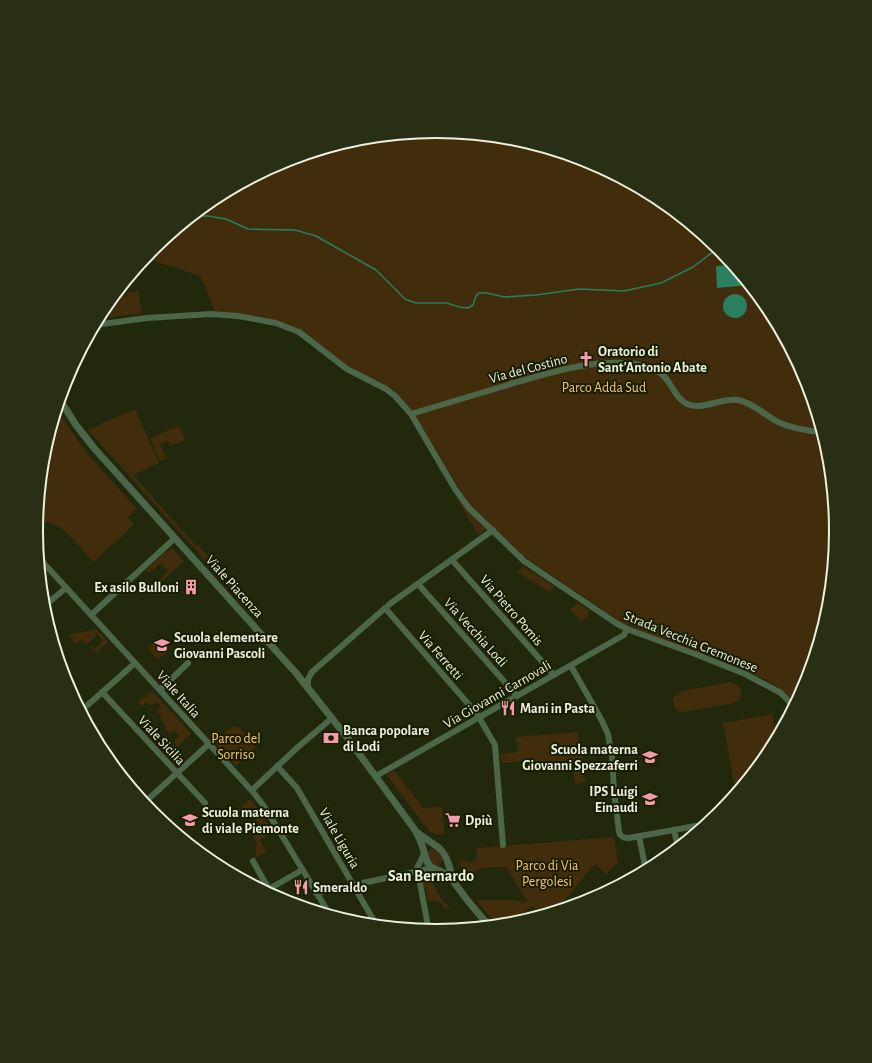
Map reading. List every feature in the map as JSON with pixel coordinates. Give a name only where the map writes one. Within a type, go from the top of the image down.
[{"type":"street","name":"Strada Vecchia Cremonese","points":[[103,324],[147,318],[211,314],[238,316],[282,325],[299,332],[347,369],[386,389],[395,396],[411,414],[457,492],[468,507],[524,561],[627,629],[745,674],[781,693],[789,702]]},
{"type":"street","name":"Via del Costino","points":[[411,414],[556,372],[581,367],[624,363],[650,368],[660,372],[666,377],[676,393],[688,404],[703,406],[728,400],[740,401],[750,405],[779,423],[816,431]]},
{"type":"street","name":"Viale Piacenza","points":[[64,406],[76,425],[94,448],[308,687],[415,830],[421,842],[424,854]]},
{"type":"street","points":[[308,687],[308,679],[312,672],[385,608],[493,530]]},
{"type":"street","points":[[91,615],[175,538]]},
{"type":"street","name":"Via Pietro Pomis","points":[[452,560],[554,675]]},
{"type":"street","name":"Viale Italia","points":[[45,564],[252,790],[264,806],[326,909]]},
{"type":"street","name":"Via Vecchia Lodi","points":[[418,584],[517,696]]},
{"type":"street","points":[[50,603],[66,588]]},
{"type":"street","name":"Via Ferretti","points":[[385,608],[479,718],[495,746],[503,844]]},
{"type":"street","name":"Via Giovanni Carnovali","points":[[376,776],[624,635],[627,629]]},
{"type":"street","points":[[85,707],[135,663]]},
{"type":"street","points":[[160,690],[188,664]]},
{"type":"street","points":[[571,666],[608,734],[612,757],[619,832],[622,837],[626,838],[696,826]]},
{"type":"street","points":[[296,673],[307,674],[312,672]]},
{"type":"street","name":"Viale Sicilia","points":[[102,692],[205,803]]},
{"type":"street","points":[[252,790],[332,718]]},
{"type":"street","points":[[149,799],[209,744]]},
{"type":"street","name":"Viale Liguria","points":[[277,766],[297,788],[373,919]]},
{"type":"street","name":"Viale Piacenza","points":[[415,830],[435,845]]},
{"type":"street","points":[[674,830],[677,842]]},
{"type":"street","points":[[639,836],[645,864]]},
{"type":"street","points":[[428,924],[417,868],[429,847],[435,845],[441,850],[446,858],[453,881]]},
{"type":"street","points":[[424,854],[427,862],[434,868],[446,874],[453,881],[468,902],[485,921]]},
{"type":"street","points":[[316,893],[438,868],[443,866],[446,858]]},
{"type":"street","points":[[253,861],[268,887]]},
{"type":"street","points":[[271,888],[302,870]]},
{"type":"green space","name":"Parco Adda Sud","points":[[410,139],[462,139],[487,142],[513,146],[562,159],[610,179],[632,191],[675,220],[714,254],[748,292],[763,313],[799,381],[816,430],[826,480],[828,506],[829,532],[826,583],[816,633],[799,682],[791,699],[782,690],[766,680],[621,622],[522,555],[467,502],[416,417],[403,401],[350,367],[302,331],[216,313],[200,276],[152,260],[177,236],[197,220],[240,191],[262,179],[310,159],[334,152],[359,146]]},
{"type":"green space","points":[[138,291],[142,313],[106,318],[111,310],[115,309],[114,305],[121,296],[127,295],[127,293]]},
{"type":"green space","points":[[135,409],[159,463],[133,475],[242,595],[239,598],[88,430]]},
{"type":"green space","points":[[61,415],[86,452],[137,509],[128,517],[134,525],[93,562],[67,533],[51,523],[43,522],[46,480],[56,430]]},
{"type":"green space","points":[[179,426],[185,440],[170,446],[168,440],[160,444],[166,459],[160,461],[150,438]]},
{"type":"green space","points":[[455,495],[485,528],[479,535],[476,531]]},
{"type":"green space","points":[[172,548],[184,562],[159,584],[157,582],[168,571],[161,563],[149,573],[146,570],[164,553]]},
{"type":"green space","points":[[523,566],[554,586],[550,592],[517,572]]},
{"type":"green space","points":[[577,602],[590,611],[587,614],[589,616],[582,622],[570,609]]},
{"type":"green space","points":[[96,629],[108,642],[96,653],[90,647],[91,646],[94,649],[103,641],[97,634],[87,645],[81,639],[76,644],[68,635]]},
{"type":"green space","points":[[155,641],[166,653],[158,660],[147,648]]},
{"type":"green space","points":[[731,682],[738,685],[741,689],[741,697],[735,703],[682,712],[675,709],[673,699],[677,693],[681,691]]},
{"type":"green space","points":[[152,691],[191,734],[173,751],[172,749],[177,745],[174,741],[179,736],[174,730],[170,734],[164,728],[166,726],[160,719],[162,717],[157,710],[161,706],[156,701],[150,706],[147,702],[142,706],[138,702]]},
{"type":"green space","points":[[772,714],[775,729],[763,750],[735,787],[723,723]]},
{"type":"green space","name":"Parco del Sorriso","points":[[233,726],[238,727],[256,747],[236,766],[215,743],[216,740]]},
{"type":"green space","points":[[578,732],[579,745],[582,746],[585,783],[575,784],[573,768],[547,769],[542,767],[526,767],[526,761],[501,763],[500,754],[518,752],[515,737]]},
{"type":"green space","points":[[394,770],[423,808],[442,807],[445,834],[436,835],[429,831],[387,775]]},
{"type":"green space","points":[[250,799],[273,832],[260,840],[267,852],[255,858],[257,843],[253,836],[262,830],[249,809],[239,815],[237,811]]},
{"type":"green space","name":"Parco di Via Pergolesi","points":[[614,837],[618,863],[606,874],[595,864],[562,904],[537,911],[531,906],[523,915],[493,920],[476,900],[512,900],[528,902],[506,867],[480,869],[466,878],[463,874],[459,860],[461,859],[469,863],[475,861],[477,856],[476,848]]},
{"type":"green space","points":[[434,848],[443,859],[440,865],[434,865],[427,856],[429,850]]},
{"type":"green space","points":[[431,872],[439,877],[433,884],[442,900],[450,908],[445,909],[442,904],[438,902],[428,901],[426,887],[424,887],[422,879],[425,874]]},
{"type":"shaded area","points":[[725,265],[743,286],[717,288],[716,266]]},
{"type":"shaded area","points":[[735,294],[744,297],[747,306],[744,315],[735,318],[726,315],[723,306],[726,297]]},
{"type":"waterway","points":[[203,216],[226,219],[248,229],[295,230],[316,236],[376,270],[405,299],[416,303],[447,303],[468,308],[473,305],[476,296],[479,293],[487,293],[504,297],[536,295],[579,289],[624,291],[661,283],[693,267],[712,252]]},
{"type":"place","name":"Oratorio di Sant'Antonio Abate","points":[[586,359]]},
{"type":"place","name":"Ex asilo Bulloni","points":[[191,587]]},
{"type":"place","name":"Scuola elementare Giovanni Pascoli","points":[[162,645]]},
{"type":"place","name":"Mani in Pasta","points":[[508,708]]},
{"type":"place","name":"Banca popolare di Lodi","points":[[331,738]]},
{"type":"place","name":"Scuola materna Giovanni Spezzaferri","points":[[650,757]]},
{"type":"place","name":"IPS Luigi Einaudi","points":[[650,799]]},
{"type":"place","name":"Scuola materna di viale Piemonte","points":[[190,820]]},
{"type":"place","name":"Dpiù","points":[[453,820]]},
{"type":"place","name":"Smeraldo","points":[[301,887]]},
{"type":"district","name":"San Bernardo","points":[[431,875]]}]
